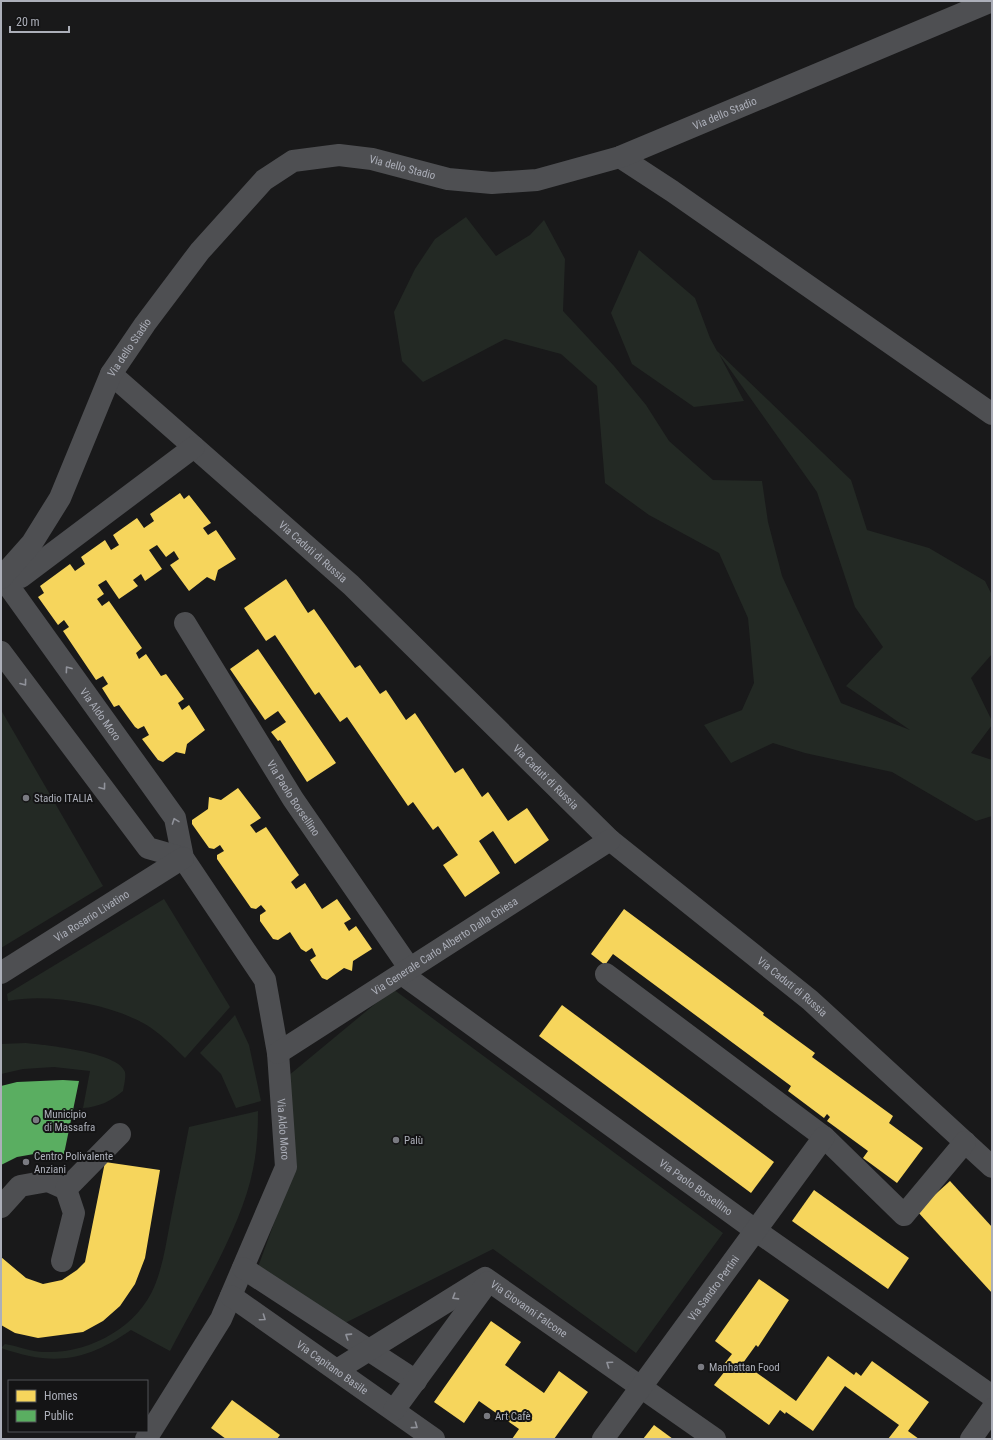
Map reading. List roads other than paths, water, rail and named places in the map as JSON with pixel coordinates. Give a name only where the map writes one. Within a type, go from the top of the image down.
[{"type":"street","name":"Via dello Stadio","points":[[2,577],[32,543],[60,498],[111,374],[145,324],[200,251],[264,180],[293,161],[339,155],[372,159],[448,179],[492,183],[537,180],[620,157],[992,1]]},
{"type":"street","points":[[620,157],[672,191],[992,414]]},
{"type":"street","name":"Via Caduti di Russia","points":[[111,374],[351,585],[610,840],[810,1000],[992,1167]]},
{"type":"street","points":[[2,577],[21,577],[194,447]]},
{"type":"street","name":"Via Aldo Moro","points":[[2,577],[175,818],[183,858],[265,980],[278,1053],[286,1168],[221,1319],[146,1439]]},
{"type":"street","name":"Via Paolo Borsellino","points":[[185,623],[293,799],[406,971],[756,1230],[992,1396]]},
{"type":"street","points":[[1,652],[148,848],[183,858]]},
{"type":"street","name":"Via Generale Carlo Alberto Dalla Chiesa","points":[[278,1053],[610,840]]},
{"type":"street","name":"Via Rosario Livatino","points":[[1,973],[183,858]]},
{"type":"street","points":[[606,974],[824,1137],[904,1215],[965,1142]]},
{"type":"street","points":[[66,1189],[120,1134]]},
{"type":"street","name":"Via Sandro Pertini","points":[[603,1439],[824,1137]]},
{"type":"street","points":[[1,1207],[20,1186],[48,1181],[66,1189],[74,1213],[62,1261]]},
{"type":"street","points":[[243,1268],[416,1381]]},
{"type":"street","name":"Via Giovanni Falcone","points":[[337,1370],[486,1278],[715,1439]]},
{"type":"street","points":[[394,1410],[489,1280]]},
{"type":"street","name":"Via Capitano Basile","points":[[231,1296],[434,1439]]},
{"type":"street","points":[[971,1439],[992,1409]]},
{"type":"place","name":"Stadio ITALIA","points":[[26,798]]},
{"type":"place","name":"Municipio di Massafra","points":[[36,1120]]},
{"type":"place","name":"Palù","points":[[396,1140]]},
{"type":"place","name":"Centro Polivalente Anziani","points":[[26,1162]]},
{"type":"place","name":"Manhattan Food","points":[[701,1367]]},
{"type":"place","name":"Art Cafè","points":[[487,1416]]}]
